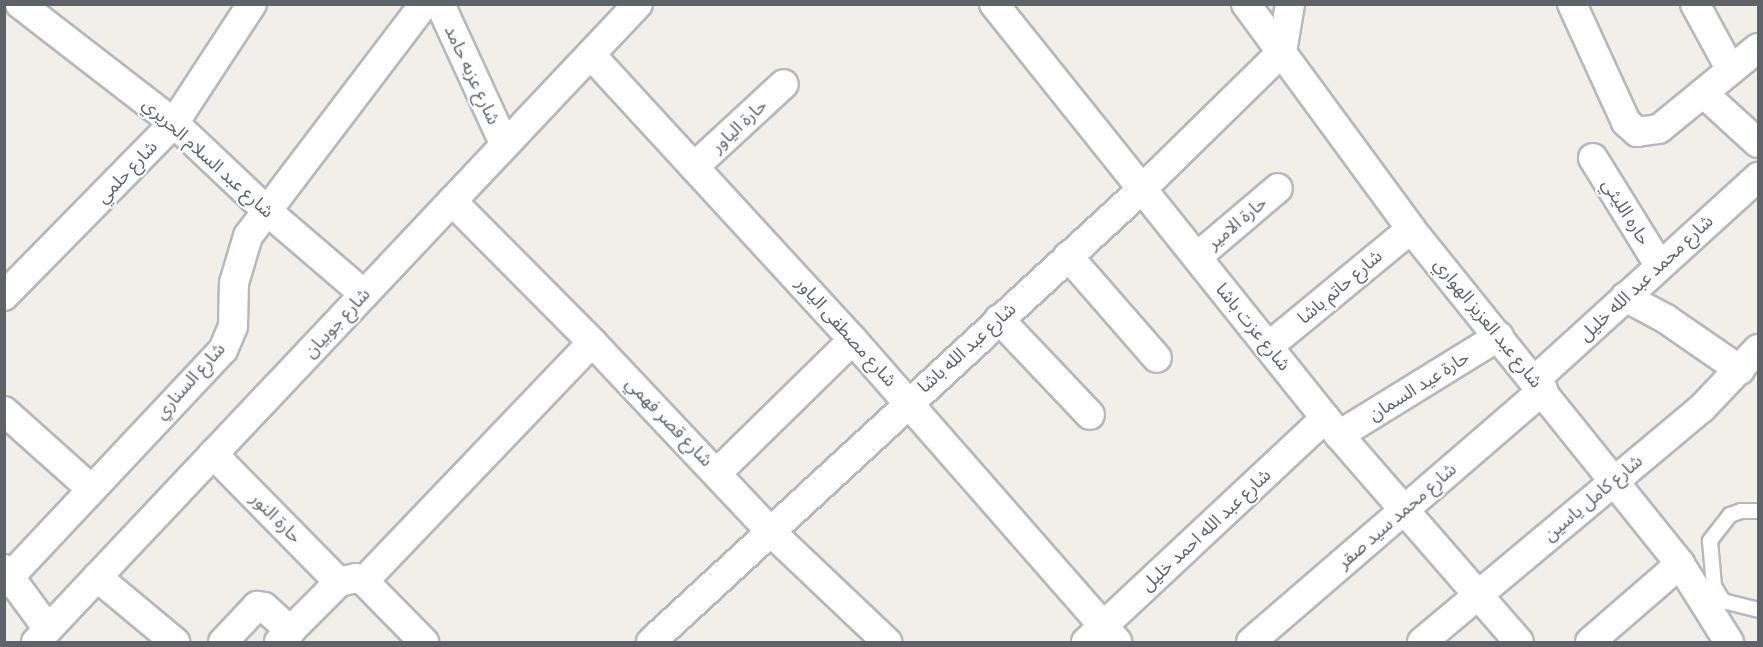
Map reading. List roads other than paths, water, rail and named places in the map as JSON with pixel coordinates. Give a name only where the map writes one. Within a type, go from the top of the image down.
[{"type":"street","points":[[4,20],[18,4]]},
{"type":"street","name":"شارع عبد السلام الحريري","points":[[18,4],[174,123],[266,210],[364,294]]},
{"type":"street","name":"شارع حلمي","points":[[4,296],[174,123],[252,4]]},
{"type":"street","name":"شارع السناري","points":[[7,576],[223,350],[233,326],[234,283],[248,236],[424,4]]},
{"type":"street","name":"شارع عزبه حامد","points":[[440,4],[505,145]]},
{"type":"street","name":"شارع جوبيان","points":[[42,636],[638,4]]},
{"type":"street","name":"شارع عزت باشا","points":[[994,4],[1332,427],[1519,642]]},
{"type":"street","name":"شارع عبد العزيز الهواري","points":[[1246,4],[1410,229],[1539,385],[1680,564],[1729,642]]},
{"type":"street","points":[[1282,52],[1290,4]]},
{"type":"street","points":[[1572,4],[1626,122],[1637,132],[1659,129],[1758,48]]},
{"type":"street","points":[[1695,4],[1731,70]]},
{"type":"street","name":"شارع عبد الله باشا","points":[[651,642],[908,401],[1142,189],[1282,52]]},
{"type":"street","name":"شارع مصطفى الياور","points":[[591,55],[908,401],[1102,637]]},
{"type":"street","name":"حارة الياور","points":[[694,167],[784,84]]},
{"type":"street","points":[[1703,93],[1758,143]]},
{"type":"street","name":"حاره الليثي","points":[[1593,159],[1659,265]]},
{"type":"street","name":"شارع محمد عبد الله خليل","points":[[1539,385],[1625,297],[1758,177]]},
{"type":"street","name":"حارة الامير","points":[[1197,257],[1278,189]]},
{"type":"street","name":"شارع قصر فهمي","points":[[452,201],[592,342],[769,530],[887,642]]},
{"type":"street","name":"شارع حاتم باشا","points":[[1269,346],[1410,229]]},
{"type":"street","points":[[1068,256],[1157,358]]},
{"type":"street","points":[[1625,297],[1749,359]]},
{"type":"street","points":[[999,319],[1090,415]]},
{"type":"street","name":"حارة عيد السمان","points":[[1332,427],[1499,336]]},
{"type":"street","points":[[717,473],[853,339]]},
{"type":"street","points":[[222,642],[257,606],[264,607],[285,637],[351,581],[592,342]]},
{"type":"street","name":"شارع كامل ياسين","points":[[1422,642],[1702,408],[1749,359]]},
{"type":"street","name":"شارع محمد سيد صقر","points":[[1251,642],[1404,509],[1539,385]]},
{"type":"street","points":[[4,411],[90,488]]},
{"type":"street","name":"شارع عبد الله احمد خليل","points":[[1102,637],[1332,427]]},
{"type":"street","name":"حارة النور","points":[[213,454],[351,581],[424,642]]},
{"type":"street","points":[[1590,642],[1680,564]]},
{"type":"street","points":[[7,576],[42,636]]},
{"type":"street","points":[[97,577],[175,642]]},
{"type":"lane","points":[[1758,511],[1741,510],[1730,515],[1710,541],[1714,586],[1723,601],[1758,610]]}]
